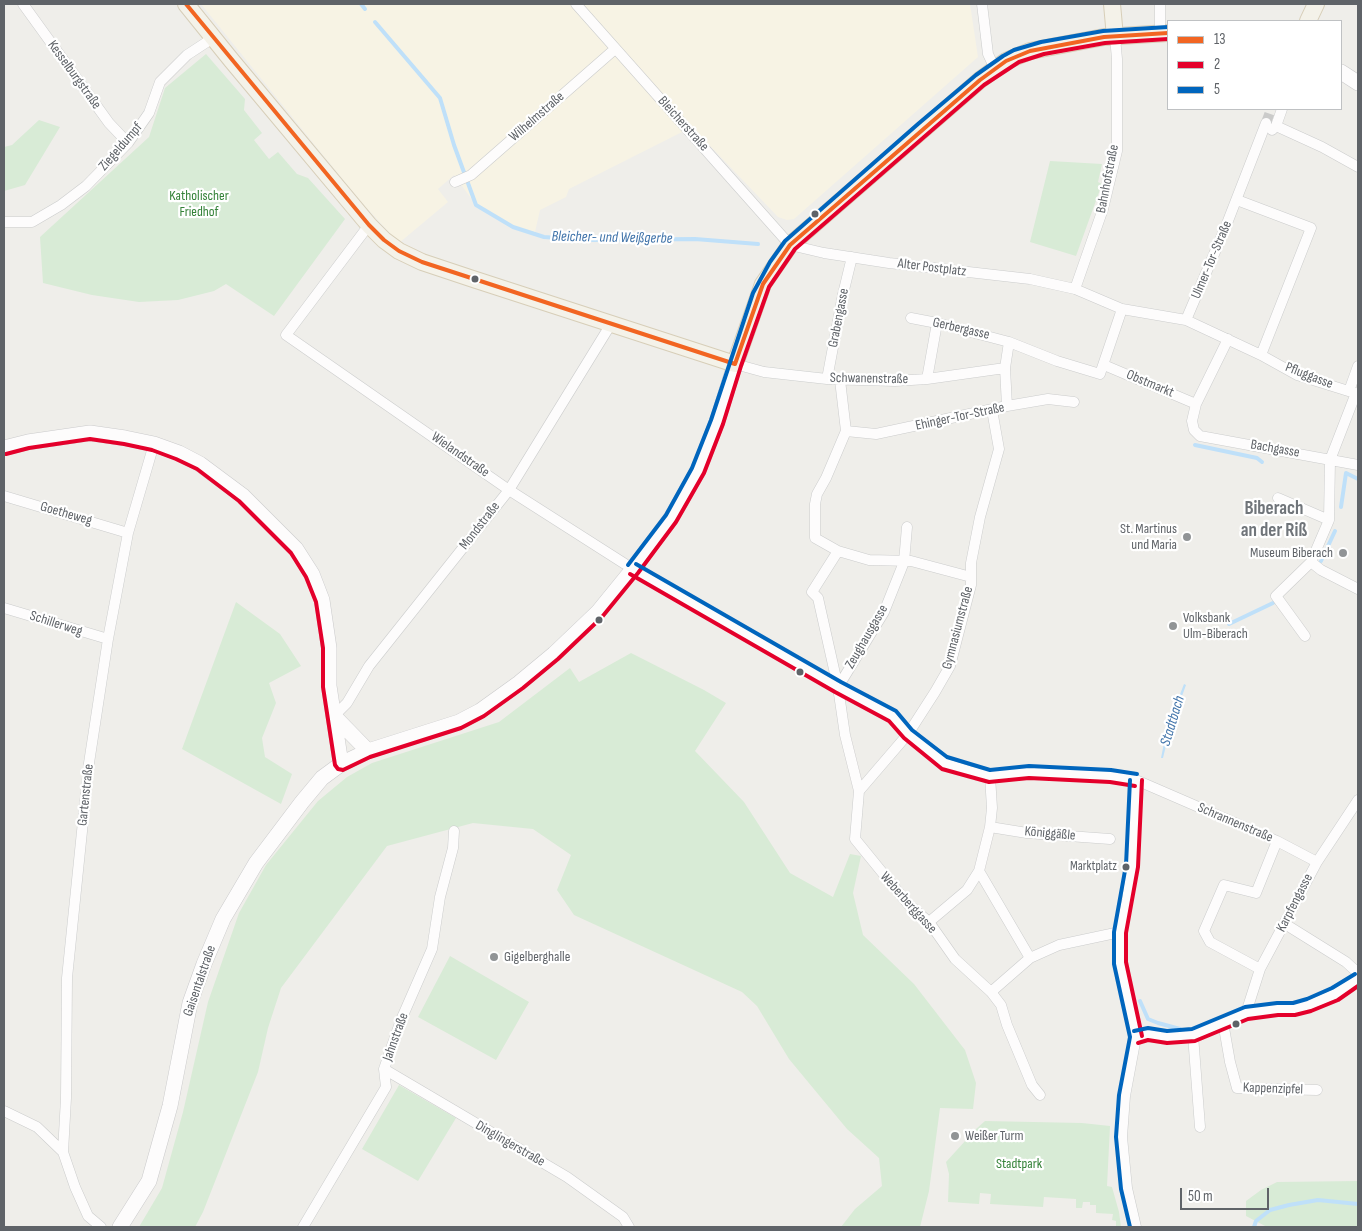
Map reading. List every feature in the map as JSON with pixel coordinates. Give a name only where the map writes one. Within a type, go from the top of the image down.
[{"type":"main road","points":[[186,4],[369,225],[384,240],[400,251],[416,259],[735,364],[763,284],[790,245],[980,80],[1016,56],[1030,51],[1104,37],[1164,33]]},
{"type":"main road","name":"Bahnhofstraße","points":[[1112,4],[1116,37]]},
{"type":"main road","points":[[1308,20],[1316,4]]},
{"type":"main road","points":[[1342,73],[1358,83]]},
{"type":"main road","name":"Gaisentalstraße","points":[[120,1227],[149,1181],[170,1106],[190,1003],[223,919],[256,862],[322,778],[340,764],[368,751],[459,722],[480,710],[519,683],[598,612],[634,569],[672,518],[698,471],[717,422],[735,364]]},
{"type":"main road","points":[[4,448],[28,442],[90,433],[154,444],[200,464],[243,496],[296,549],[312,574],[322,600],[328,648],[329,686],[340,764]]},
{"type":"main road","points":[[334,716],[368,751]]},
{"type":"street","name":"Kesselburgstraße","points":[[23,4],[109,123],[128,143]]},
{"type":"street","name":"Bleicherstraße","points":[[576,4],[790,245]]},
{"type":"street","points":[[982,4],[988,54],[995,69]]},
{"type":"street","points":[[1160,4],[1164,33]]},
{"type":"street","name":"Bahnhofstraße","points":[[1075,289],[1103,209],[1117,151],[1116,37]]},
{"type":"street","name":"Ziegeldumpf","points":[[4,222],[32,222],[61,205],[86,186],[128,143],[149,113],[160,82],[187,55],[213,38]]},
{"type":"street","name":"Wilhelmstraße","points":[[455,182],[471,175],[615,48]]},
{"type":"street","name":"Ulmer-Tor-Straße","points":[[1186,320],[1237,200],[1258,142],[1281,110]]},
{"type":"street","points":[[1271,125],[1322,147],[1358,168]]},
{"type":"street","points":[[1237,200],[1311,228],[1261,355]]},
{"type":"street","name":"Wielandstraße","points":[[369,225],[286,335],[509,490],[634,569],[838,687],[893,716],[908,734],[944,763],[990,776]]},
{"type":"street","name":"Alter Postplatz","points":[[790,245],[852,257],[1022,278],[1075,289],[1122,309]]},
{"type":"street","name":"Grabengasse","points":[[827,379],[852,257]]},
{"type":"street","points":[[1007,406],[1005,368],[1009,342],[1057,361],[1102,369],[1122,309]]},
{"type":"street","name":"Pfluggasse","points":[[1122,309],[1186,320],[1261,355],[1297,375],[1355,393]]},
{"type":"street","name":"Gerbergasse","points":[[911,318],[1009,342]]},
{"type":"street","points":[[927,379],[937,323]]},
{"type":"street","name":"Mondstraße","points":[[334,716],[347,703],[369,666],[509,490],[611,324]]},
{"type":"street","points":[[1196,404],[1228,340]]},
{"type":"street","name":"Schwanenstraße","points":[[735,364],[764,372],[827,379],[895,381],[927,379],[1005,368]]},
{"type":"street","points":[[1305,636],[1276,596],[1311,562],[1330,520],[1330,460],[1355,393],[1358,366]]},
{"type":"street","name":"Obstmarkt","points":[[1102,369],[1196,404]]},
{"type":"street","points":[[840,380],[846,432],[826,478],[816,494],[815,538],[838,551],[869,560],[912,561],[970,576]]},
{"type":"street","name":"Ehinger-Tor-Straße","points":[[846,432],[876,434],[1007,406],[1048,400],[1074,402]]},
{"type":"street","name":"Bachgasse","points":[[1196,404],[1192,421],[1194,430],[1200,436],[1358,465]]},
{"type":"street","name":"Gymnasiumstraße","points":[[859,791],[908,734],[950,666],[971,585],[971,563],[980,517],[999,449],[992,410]]},
{"type":"street","name":"Gartenstraße","points":[[63,1152],[66,1098],[67,978],[89,763],[108,639],[128,533],[154,444]]},
{"type":"street","name":"Goetheweg","points":[[4,496],[128,533]]},
{"type":"street","points":[[1278,498],[1330,520]]},
{"type":"street","name":"Zeughausgasse","points":[[838,687],[884,612],[904,562],[907,527]]},
{"type":"street","name":"Weberberggasse","points":[[838,551],[812,592],[818,598],[838,687],[845,735],[859,791],[855,839],[908,904],[929,922],[955,959],[991,992],[1001,1005],[1007,1025],[1032,1085],[1040,1095]]},
{"type":"street","points":[[1311,562],[1321,570],[1358,589]]},
{"type":"street","name":"Schillerweg","points":[[4,608],[108,639]]},
{"type":"street","points":[[929,922],[967,890],[979,871],[990,827],[992,808],[990,776],[1029,772],[1111,776],[1136,780],[1132,866],[1120,932],[1120,962],[1136,1036],[1124,1096],[1122,1137],[1125,1174],[1136,1227]]},
{"type":"street","name":"Schrannenstraße","points":[[1136,780],[1277,841],[1317,862]]},
{"type":"street","name":"Karpfengasse","points":[[1246,1013],[1260,968],[1317,862],[1358,800]]},
{"type":"street","name":"Königgäßle","points":[[990,827],[1027,833],[1110,839]]},
{"type":"street","name":"Jahnstraße","points":[[303,1227],[386,1087],[384,1069],[401,1020],[432,949],[440,897],[453,848],[454,832]]},
{"type":"street","points":[[1260,968],[1210,942],[1204,931],[1224,885],[1256,893],[1277,841]]},
{"type":"street","points":[[979,871],[1030,958]]},
{"type":"street","points":[[1285,924],[1346,962],[1358,973]]},
{"type":"street","points":[[991,992],[1030,958],[1059,945],[1120,932]]},
{"type":"street","points":[[1136,1036],[1148,1034],[1167,1038],[1193,1035],[1246,1013],[1294,1009],[1309,1005],[1335,994],[1358,979]]},
{"type":"street","name":"Kappenzipfel","points":[[1223,1022],[1237,1088],[1317,1090]]},
{"type":"street","points":[[1193,1035],[1200,1126]]},
{"type":"street","name":"Dinglingerstraße","points":[[384,1069],[567,1177],[623,1218],[629,1227]]},
{"type":"street","points":[[4,1111],[37,1128],[63,1152],[75,1187],[88,1216],[101,1227]]},
{"type":"shaded area","points":[[201,4],[970,4],[978,57],[794,219],[787,220],[778,217],[692,127],[569,189],[566,197],[540,210],[535,232],[513,227],[476,205],[454,175],[438,189],[448,202],[399,243],[365,206]]},
{"type":"green space","name":"Katholischer Friedhof","points":[[206,54],[245,99],[244,110],[262,133],[254,140],[269,159],[278,152],[297,174],[308,178],[345,219],[274,316],[226,284],[214,291],[178,300],[139,302],[92,295],[43,283],[40,237],[149,137],[165,88]]},
{"type":"green space","points":[[39,120],[60,127],[25,185],[4,191],[4,147],[12,145]]},
{"type":"green space","points":[[1050,161],[1102,164],[1098,182],[1102,184],[1076,256],[1030,242]]},
{"type":"green space","points":[[236,602],[280,634],[301,666],[269,683],[276,703],[262,738],[265,757],[292,774],[281,804],[182,749]]},
{"type":"green space","points":[[631,653],[726,703],[695,751],[744,802],[790,873],[833,897],[850,854],[861,856],[853,893],[863,935],[914,984],[965,1050],[976,1083],[973,1109],[940,1108],[929,1191],[920,1227],[841,1227],[855,1209],[882,1186],[879,1158],[847,1129],[789,1059],[757,1006],[742,992],[574,915],[557,890],[571,855],[533,829],[473,823],[387,846],[281,988],[268,1028],[258,1072],[203,1212],[195,1227],[139,1227],[162,1188],[183,1112],[208,1002],[239,913],[266,865],[318,801],[347,777],[372,763],[499,722],[570,668],[579,682]]},
{"type":"green space","points":[[450,956],[529,1002],[496,1060],[418,1017]]},
{"type":"green space","points":[[399,1085],[456,1118],[418,1181],[362,1149]]},
{"type":"green space","name":"Stadtpark","points":[[985,1121],[1082,1123],[1110,1126],[1107,1186],[1112,1187],[1121,1227],[1116,1227],[1116,1221],[1112,1220],[1113,1214],[1096,1213],[1096,1205],[1090,1205],[1090,1202],[1083,1202],[1082,1208],[1076,1208],[1076,1199],[1044,1197],[1043,1207],[990,1204],[991,1194],[980,1193],[979,1204],[948,1202],[949,1174],[946,1162]]},
{"type":"green space","points":[[1358,1181],[1358,1227],[1267,1227],[1246,1216],[1246,1201],[1261,1190],[1277,1182]]},
{"type":"water","points":[[1184,684],[1186,685],[1170,729],[1163,758],[1161,758],[1167,728]]},
{"type":"waterway","name":"Bleicher- und Weißgerbe","points":[[361,4],[365,9]]},
{"type":"waterway","name":"Bleicher- und Weißgerbe","points":[[375,22],[440,98],[454,145],[476,205],[513,227],[544,237],[586,240],[695,239],[758,244]]},
{"type":"waterway","name":"Stadtbach","points":[[1195,445],[1257,458],[1262,462]]},
{"type":"waterway","name":"Stadtbach","points":[[1341,507],[1346,473],[1358,479]]},
{"type":"waterway","name":"Stadtbach","points":[[1321,561],[1335,531]]},
{"type":"waterway","name":"Stadtbach","points":[[1229,624],[1273,603]]},
{"type":"waterway","name":"Stadtbach","points":[[1140,1001],[1148,1019],[1180,1029]]},
{"type":"waterway","points":[[1254,1227],[1256,1221],[1270,1210],[1289,1205],[1318,1200],[1358,1204]]},
{"type":"tunnel","points":[[1266,123],[1271,110]]},
{"type":"transit line","name":"13","points":[[186,4],[369,225],[384,240],[399,251],[422,262],[735,364]]},
{"type":"transit line","name":"5","points":[[628,565],[666,515],[692,468],[711,420],[753,293],[770,262],[785,241],[918,124],[976,75],[1003,56],[1014,50],[1041,42],[1103,31],[1167,27]]},
{"type":"transit line","name":"13","points":[[735,364],[763,284],[790,245],[980,80],[1006,61],[1030,51],[1104,37],[1167,33]]},
{"type":"transit line","name":"2","points":[[6,454],[29,448],[90,439],[124,444],[152,450],[197,469],[239,501],[291,553],[306,577],[316,602],[323,648],[323,687],[335,765],[338,769],[343,770],[370,757],[461,728],[484,716],[523,688],[558,659],[602,617],[676,522],[704,473],[723,424],[769,287],[795,249],[984,85],[1019,62],[1044,54],[1105,43],[1167,39]]},
{"type":"transit line","name":"5","points":[[636,564],[841,682],[896,711],[912,730],[947,757],[990,770],[1029,766],[1111,770],[1137,774]]},
{"type":"transit line","name":"2","points":[[630,574],[889,721],[904,738],[942,769],[989,782],[1029,778],[1110,782],[1135,786]]},
{"type":"transit line","name":"5","points":[[1130,780],[1126,865],[1114,932],[1114,964],[1130,1037],[1119,1095],[1116,1137],[1121,1189],[1130,1227]]},
{"type":"transit line","name":"2","points":[[1142,780],[1138,867],[1126,933],[1126,962],[1142,1036]]},
{"type":"transit line","name":"5","points":[[1134,1031],[1148,1028],[1167,1031],[1192,1029],[1245,1007],[1293,1003],[1332,988],[1355,974]]},
{"type":"transit line","name":"2","points":[[1138,1043],[1148,1040],[1167,1043],[1195,1041],[1248,1019],[1295,1015],[1311,1011],[1338,1000],[1358,986]]},
{"type":"place","name":"St. Martinus und Maria","points":[[1187,537]]},
{"type":"place","name":"Museum Biberach","points":[[1343,553]]},
{"type":"place","name":"Volksbank Ulm-Biberach","points":[[1173,626]]},
{"type":"place","name":"Marktplatz","points":[[1126,867]]},
{"type":"place","name":"Gigelberghalle","points":[[494,957]]},
{"type":"place","name":"Weißer Turm","points":[[955,1136]]},
{"type":"district","name":"Biberach an der Riß","points":[[1274,520]]}]
